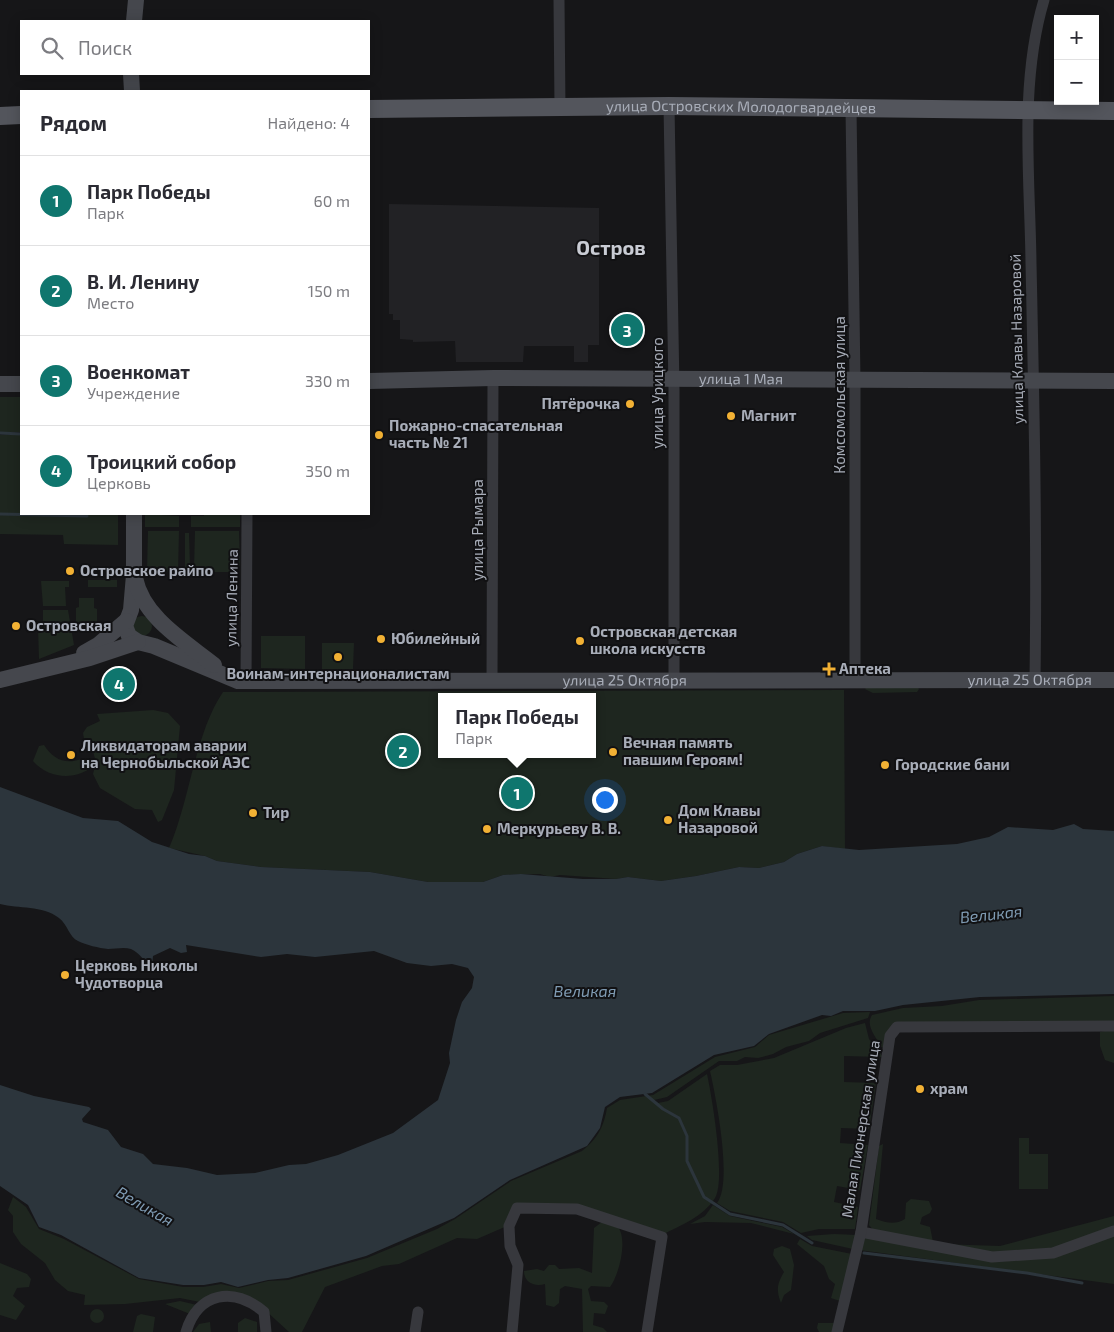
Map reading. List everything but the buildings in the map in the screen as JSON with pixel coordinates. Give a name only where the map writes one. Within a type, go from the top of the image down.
[{"type":"main road","points":[[134,20],[136,0]]},
{"type":"main road","points":[[132,75],[132,90]]},
{"type":"main road","name":"улица Островских Молодогвардейцев","points":[[370,109],[669,106],[1114,111]]},
{"type":"main road","points":[[0,116],[20,115]]},
{"type":"main road","name":"улица 1 Мая","points":[[370,381],[493,378],[1114,381]]},
{"type":"main road","points":[[0,384],[20,384]]},
{"type":"main road","points":[[134,515],[134,575],[128,618],[129,636],[140,642]]},
{"type":"main road","points":[[0,680],[153,638],[156,633],[154,616],[136,584],[134,575]]},
{"type":"main road","points":[[60,665],[98,645],[133,612],[143,610],[154,616],[230,678]]},
{"type":"main road","name":"улица 25 Октября","points":[[140,642],[230,678],[246,682],[1114,680]]},
{"type":"street","points":[[559,0],[560,108]]},
{"type":"street","name":"улица Клавы Назаровой","points":[[1035,680],[1034,381],[1029,111],[1035,30],[1044,0]]},
{"type":"street","name":"улица Урицкого","points":[[669,106],[674,379],[674,681]]},
{"type":"street","name":"Комсомольская улица","points":[[851,109],[855,380],[855,681]]},
{"type":"street","name":"улица Рымара","points":[[492,682],[493,378]]},
{"type":"street","name":"улица Ленина","points":[[246,682],[248,515]]},
{"type":"street","name":"Малая Пионерская улица","points":[[838,1332],[861,1232],[890,1036],[897,1026],[1114,1026]]},
{"type":"street","points":[[512,1332],[518,1265],[510,1246],[510,1226],[517,1208],[577,1209],[662,1237],[647,1332]]},
{"type":"street","points":[[861,1232],[992,1257],[1053,1253],[1114,1231]]},
{"type":"street","points":[[186,1332],[191,1316],[201,1304],[214,1298],[242,1299],[255,1304],[264,1312],[266,1332]]},
{"type":"street","points":[[415,1332],[418,1312]]},
{"type":"shaded area","points":[[389,204],[599,208],[599,345],[588,345],[588,362],[574,362],[574,346],[524,346],[523,362],[456,362],[455,341],[413,342],[413,340],[400,339],[400,320],[393,320],[393,314],[389,314]]},
{"type":"shaded area","points":[[0,397],[20,397],[20,432],[0,432]]},
{"type":"shaded area","points":[[0,435],[20,435],[20,513],[0,513]]},
{"type":"shaded area","points":[[0,515],[87,517],[88,515],[118,515],[118,545],[64,544],[63,535],[0,534]]},
{"type":"shaded area","points":[[145,515],[179,516],[179,527],[145,527]]},
{"type":"shaded area","points":[[240,515],[240,527],[191,527],[191,516]]},
{"type":"shaded area","points":[[148,531],[179,531],[178,572],[147,571]]},
{"type":"shaded area","points":[[195,531],[239,531],[240,565],[237,572],[198,572],[194,569]]},
{"type":"shaded area","points":[[185,533],[189,533],[190,567],[185,567]]},
{"type":"shaded area","points":[[88,580],[117,580],[117,587],[88,587]]},
{"type":"shaded area","points":[[41,581],[69,581],[69,587],[65,587],[66,606],[43,606]]},
{"type":"shaded area","points":[[79,598],[94,598],[94,608],[97,609],[97,626],[76,626],[76,608],[79,607]]},
{"type":"shaded area","points":[[43,610],[68,610],[74,645],[39,659],[38,627],[43,627]]},
{"type":"shaded area","points":[[142,616],[149,619],[152,626],[149,633],[142,636],[135,633],[132,626],[135,619]]},
{"type":"shaded area","points":[[261,636],[305,636],[305,669],[261,668]]},
{"type":"shaded area","points":[[322,643],[354,643],[353,669],[322,669]]},
{"type":"shaded area","points":[[868,686],[917,686],[919,689],[917,692],[873,693],[865,689]]},
{"type":"shaded area","points":[[844,690],[845,849],[822,846],[797,854],[784,862],[759,868],[739,867],[661,881],[628,877],[616,879],[560,875],[550,877],[540,874],[503,875],[483,882],[428,882],[370,872],[261,867],[217,861],[205,856],[169,848],[199,747],[223,692]]},
{"type":"shaded area","points":[[153,710],[168,713],[180,726],[174,790],[162,820],[158,822],[152,810],[135,809],[100,788],[93,774],[96,762],[92,748],[84,739],[83,733],[87,727],[100,721],[97,714]]},
{"type":"shaded area","points":[[44,745],[51,754],[60,760],[75,761],[81,759],[89,769],[82,773],[67,776],[59,776],[45,771],[33,761],[39,746]]},
{"type":"shaded area","points":[[1114,996],[1114,1023],[896,1024],[886,1048],[881,1047],[870,1027],[872,1015],[903,1008],[942,1006],[979,1000]]},
{"type":"shaded area","points":[[870,1012],[868,1018],[820,1033],[809,1041],[786,1047],[773,1054],[758,1058],[745,1057],[737,1061],[719,1061],[667,1097],[654,1100],[658,1103],[668,1101],[707,1074],[719,1157],[718,1188],[715,1198],[710,1205],[691,1220],[662,1235],[578,1207],[517,1206],[507,1226],[477,1239],[457,1238],[399,1264],[382,1266],[325,1287],[302,1332],[289,1332],[265,1310],[243,1297],[200,1302],[180,1298],[125,1304],[84,1305],[85,1295],[68,1291],[55,1280],[45,1263],[21,1244],[13,1232],[13,1216],[8,1210],[13,1197],[26,1207],[39,1229],[64,1239],[139,1279],[183,1287],[203,1287],[221,1284],[239,1288],[268,1281],[288,1280],[367,1258],[437,1229],[511,1181],[582,1151],[599,1132],[607,1108],[620,1100],[653,1095],[715,1057],[755,1047],[769,1035],[843,1013]]},
{"type":"shaded area","points":[[865,1023],[869,1039],[883,1057],[844,1056],[844,1082],[876,1083],[869,1129],[841,1128],[840,1143],[868,1145],[860,1190],[837,1186],[834,1202],[858,1207],[855,1229],[819,1229],[801,1233],[783,1222],[730,1211],[717,1203],[722,1193],[724,1178],[722,1139],[710,1071],[720,1065],[737,1065],[774,1058],[846,1028]]},
{"type":"shaded area","points":[[1114,1029],[1114,1063],[1105,1060],[1100,1046],[1100,1032]]},
{"type":"shaded area","points":[[1019,1138],[1029,1138],[1029,1154],[1048,1154],[1048,1189],[1019,1189]]},
{"type":"shaded area","points":[[883,1144],[876,1219],[894,1223],[898,1222],[905,1219],[906,1203],[911,1199],[929,1201],[932,1209],[930,1213],[922,1217],[920,1224],[930,1227],[933,1242],[874,1231],[869,1225],[879,1146]]},
{"type":"shaded area","points":[[713,1205],[730,1216],[782,1227],[794,1234],[751,1223],[705,1222],[690,1224],[705,1216]]},
{"type":"shaded area","points":[[1114,1216],[1114,1230],[1053,1251],[992,1256],[939,1244],[1000,1246]]},
{"type":"shaded area","points":[[602,1222],[618,1227],[622,1240],[621,1257],[610,1287],[591,1286],[588,1289],[591,1301],[604,1302],[608,1306],[605,1314],[594,1313],[593,1325],[603,1328],[607,1332],[583,1332],[582,1289],[565,1286],[560,1289],[559,1303],[554,1307],[546,1305],[545,1284],[531,1283],[526,1279],[524,1271],[537,1269],[544,1271],[549,1265],[555,1265],[559,1269],[579,1268],[592,1273],[594,1228]]},
{"type":"shaded area","points":[[1114,1234],[1114,1284],[859,1250],[863,1235],[992,1259],[1053,1255]]},
{"type":"shaded area","points":[[857,1235],[853,1249],[812,1240],[807,1236]]},
{"type":"shaded area","points":[[800,1239],[812,1246],[852,1254],[840,1301],[831,1298],[835,1284],[829,1279],[824,1266],[797,1244]]},
{"type":"shaded area","points":[[782,1246],[790,1249],[794,1265],[791,1290],[784,1295],[781,1303],[778,1287],[784,1272],[773,1255],[774,1249]]},
{"type":"shaded area","points":[[0,1263],[27,1274],[31,1279],[29,1287],[17,1288],[13,1296],[25,1306],[16,1320],[0,1315]]},
{"type":"shaded area","points":[[180,1301],[197,1305],[190,1314],[165,1304]]},
{"type":"shaded area","points":[[97,1309],[102,1311],[104,1316],[102,1321],[97,1323],[92,1321],[90,1316],[92,1311]]},
{"type":"shaded area","points":[[141,1314],[155,1317],[153,1332],[133,1332],[137,1316]]},
{"type":"shaded area","points":[[245,1318],[257,1322],[257,1332],[238,1332],[238,1323]]},
{"type":"shaded area","points":[[210,1322],[211,1332],[193,1332],[199,1324]]},
{"type":"shaded area","points":[[818,1323],[836,1323],[833,1332],[819,1332],[817,1328]]},
{"type":"water","name":"Великая","points":[[0,787],[83,818],[118,821],[152,842],[217,861],[261,867],[370,872],[428,882],[483,882],[503,875],[521,874],[583,879],[628,877],[661,881],[739,867],[759,868],[784,862],[797,854],[822,846],[859,850],[957,844],[989,837],[1008,827],[1053,830],[1074,824],[1083,829],[1114,831],[1114,994],[980,997],[903,1005],[875,1011],[843,1011],[831,1016],[822,1015],[769,1034],[754,1046],[714,1055],[652,1093],[620,1097],[605,1107],[600,1128],[587,1146],[510,1180],[454,1218],[366,1256],[288,1278],[268,1280],[238,1287],[221,1282],[204,1285],[183,1285],[139,1278],[61,1235],[39,1227],[28,1205],[0,1186],[0,1085],[34,1096],[89,1107],[91,1109],[82,1119],[83,1122],[108,1130],[121,1147],[143,1154],[153,1164],[187,1168],[217,1175],[255,1173],[289,1165],[306,1164],[338,1155],[393,1133],[438,1100],[450,1063],[449,1053],[456,1020],[462,1002],[472,988],[474,977],[468,968],[452,964],[431,966],[407,963],[374,951],[315,957],[287,954],[261,957],[186,945],[187,952],[181,953],[170,948],[153,956],[152,965],[131,949],[108,949],[81,942],[75,939],[62,921],[52,914],[38,909],[0,904]]},
{"type":"waterway","points":[[0,433],[20,434]]},
{"type":"waterway","points":[[0,514],[20,514]]},
{"type":"waterway","points":[[44,515],[87,516]]},
{"type":"waterway","points":[[645,1094],[663,1109],[679,1118],[687,1136],[687,1161],[704,1197],[730,1214],[783,1225],[812,1243]]},
{"type":"waterway","points":[[864,1253],[1027,1273],[1082,1283]]},
{"type":"place","name":"Военкомат","points":[[627,330]]},
{"type":"place","name":"Пятёрочка","points":[[630,404]]},
{"type":"place","name":"Магнит","points":[[731,416]]},
{"type":"place","name":"Пожарно-спасательная часть № 21","points":[[379,435]]},
{"type":"place","name":"Островское райпо","points":[[70,571]]},
{"type":"place","name":"Островская","points":[[16,626]]},
{"type":"place","name":"Юбилейный","points":[[381,639]]},
{"type":"place","name":"Островская детская школа искусств","points":[[580,641]]},
{"type":"place","name":"Воинам-интернационалистам","points":[[338,657]]},
{"type":"place","name":"Аптека","points":[[829,669]]},
{"type":"place","name":"Троицкий собор","points":[[119,684]]},
{"type":"place","name":"В. И. Ленину","points":[[403,751]]},
{"type":"place","name":"Вечная память павшим Героям!","points":[[613,752]]},
{"type":"place","name":"Ликвидаторам аварии на Чернобыльской АЭС","points":[[71,755]]},
{"type":"place","name":"Городские бани","points":[[885,765]]},
{"type":"place","name":"Парк Победы","points":[[517,793]]},
{"type":"place","name":"Тир","points":[[253,813]]},
{"type":"place","name":"Дом Клавы Назаровой","points":[[668,820]]},
{"type":"place","name":"Меркурьеву В. В.","points":[[487,829]]},
{"type":"place","name":"Церковь Николы Чудотворца","points":[[65,975]]},
{"type":"place","name":"храм","points":[[920,1089]]},
{"type":"district","name":"Остров","points":[[611,248]]}]
